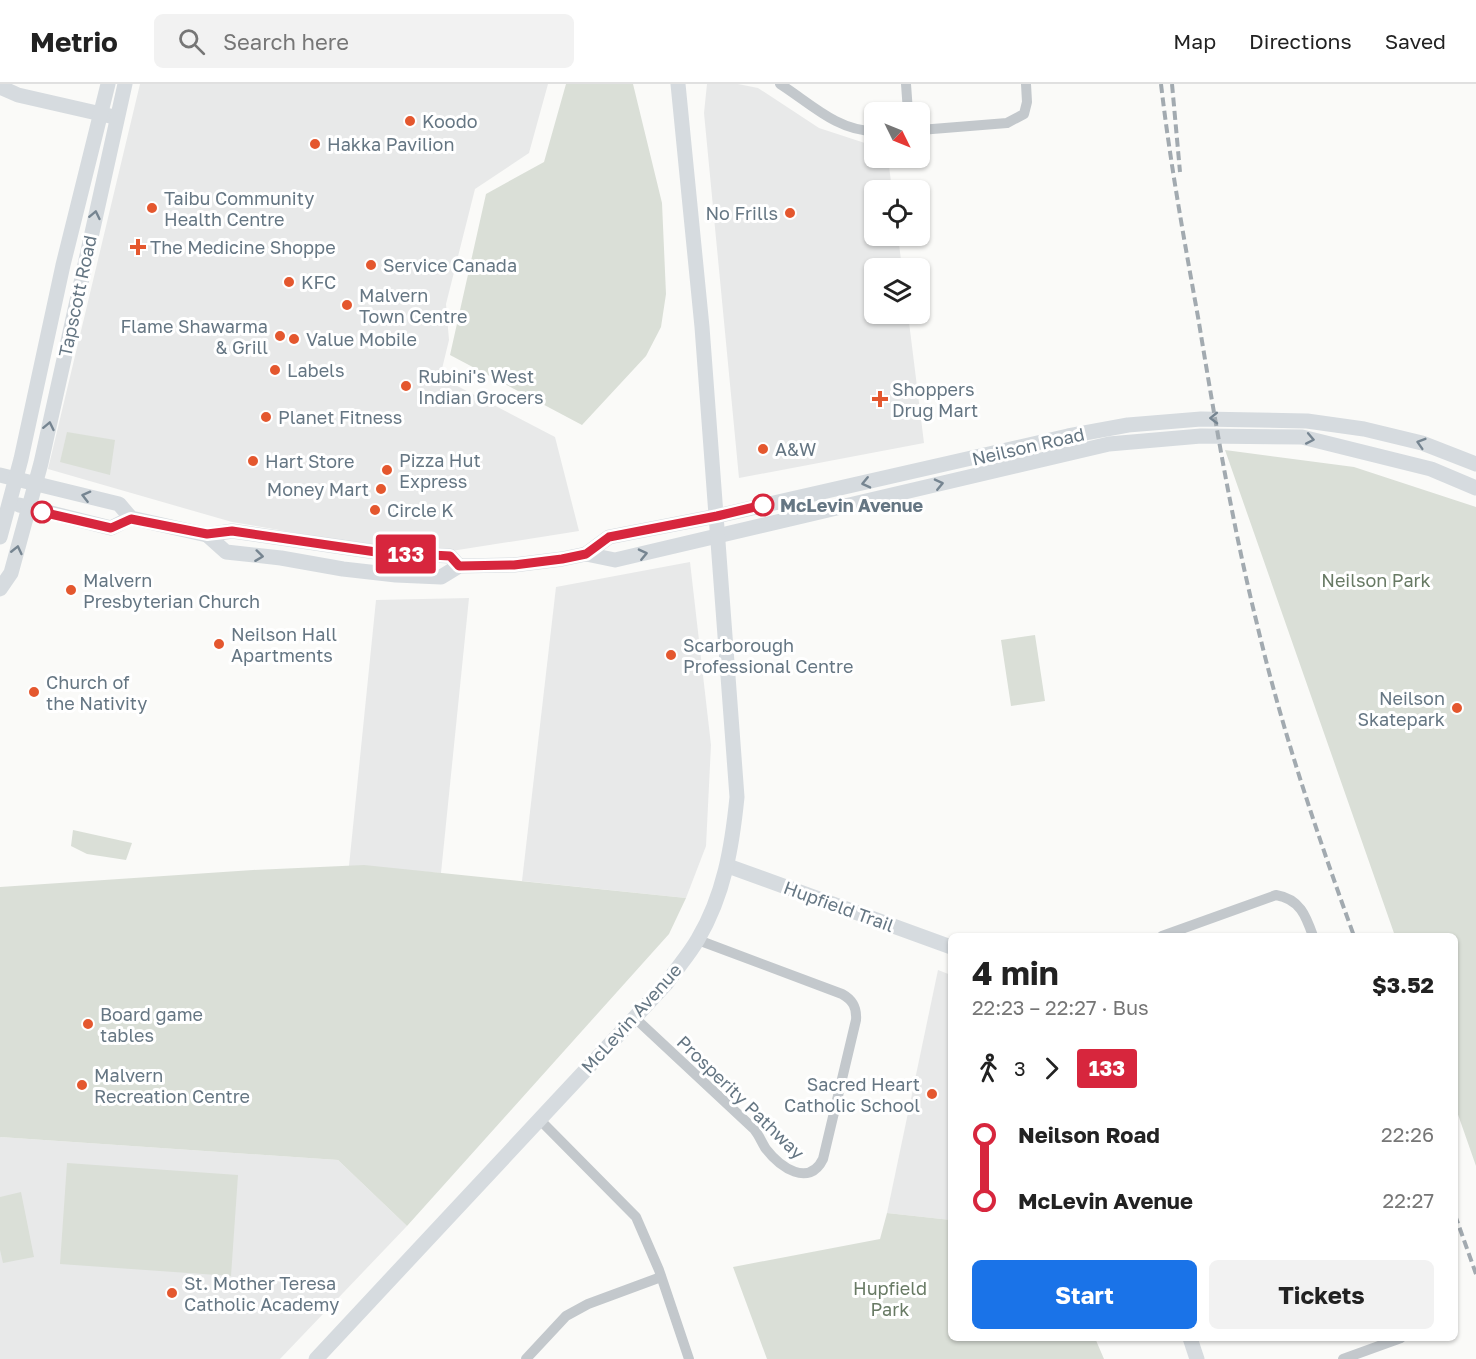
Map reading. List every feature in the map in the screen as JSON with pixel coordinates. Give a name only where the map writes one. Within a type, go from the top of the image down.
[{"type":"main road","name":"Tapscott Road","points":[[0,537],[4,501],[16,478],[63,265],[108,84]]},
{"type":"main road","name":"Tapscott Road","points":[[0,589],[11,573],[35,483],[125,84]]},
{"type":"main road","name":"McLevin Avenue","points":[[316,1359],[666,984],[698,940],[713,911],[728,866],[737,797],[701,317],[678,84]]},
{"type":"main road","points":[[0,87],[18,95],[117,117]]},
{"type":"main road","name":"Neilson Road","points":[[586,554],[609,537],[717,516],[1068,436],[1128,425],[1201,419],[1307,421],[1364,429],[1422,443],[1476,464]]},
{"type":"main road","name":"Neilson Road","points":[[207,534],[226,552],[396,575],[441,577],[459,566],[514,565],[586,554],[615,560],[1098,446],[1130,441],[1201,436],[1302,437],[1431,469],[1476,488]]},
{"type":"main road","name":"Neilson Road","points":[[0,475],[119,504],[131,519]]},
{"type":"main road","name":"Neilson Road","points":[[4,501],[111,528],[131,519],[207,534],[232,531],[336,547],[413,555],[450,556],[459,566]]},
{"type":"main road","points":[[333,567],[336,547]]},
{"type":"main road","name":"Hupfield Trail","points":[[728,866],[948,946]]},
{"type":"main road","points":[[1191,1341],[1197,1359]]},
{"type":"street","points":[[780,84],[829,118],[850,128],[864,131]]},
{"type":"street","points":[[906,84],[907,102]]},
{"type":"street","points":[[930,129],[1007,123],[1024,114],[1027,102],[1026,84]]},
{"type":"street","points":[[1170,933],[1276,895],[1298,905],[1305,915],[1312,933]]},
{"type":"street","name":"Prosperity Pathway","points":[[634,1018],[754,1129],[761,1137],[765,1148],[791,1171],[805,1174],[819,1166],[823,1159],[856,1020],[852,1002],[842,994],[698,940]]},
{"type":"street","points":[[540,1120],[636,1217],[661,1277],[689,1359]]},
{"type":"street","points":[[525,1359],[566,1316],[588,1304],[661,1277]]},
{"type":"street","points":[[1343,1359],[1393,1341]]},
{"type":"shaded area","points":[[140,84],[548,84],[529,153],[475,189],[446,304],[449,340],[440,377],[555,437],[579,531],[445,552],[344,541],[232,522],[48,469]]},
{"type":"shaded area","points":[[707,84],[738,84],[758,88],[819,128],[864,143],[864,168],[889,168],[891,180],[864,180],[864,246],[899,246],[901,258],[864,258],[864,324],[909,324],[924,443],[739,478],[704,113]]},
{"type":"shaded area","points":[[690,562],[711,745],[706,846],[686,898],[522,881],[556,587]]},
{"type":"shaded area","points":[[469,598],[441,873],[349,866],[376,600]]},
{"type":"shaded area","name":"Sacred Heart Catholic School","points":[[938,970],[948,974],[948,1220],[887,1213]]},
{"type":"shaded area","name":"St. Mother Teresa Catholic Academy","points":[[0,1137],[338,1160],[407,1226],[280,1359],[0,1359]]},
{"type":"green space","points":[[566,84],[633,84],[662,203],[666,294],[661,327],[646,356],[582,425],[450,355],[486,194],[544,162]]},
{"type":"green space","points":[[67,432],[115,440],[110,475],[60,462]]},
{"type":"green space","name":"Neilson Park","points":[[1225,450],[1354,467],[1476,507],[1476,1166],[1458,1115],[1458,933],[1394,933]]},
{"type":"green space","points":[[1035,635],[1045,701],[1011,706],[1001,640]]},
{"type":"green space","points":[[73,830],[132,843],[126,860],[87,854],[71,846]]},
{"type":"green space","points":[[364,865],[686,898],[669,934],[407,1226],[338,1160],[0,1137],[0,887]]},
{"type":"green space","points":[[67,1163],[238,1175],[231,1276],[60,1264]]},
{"type":"green space","points":[[21,1192],[34,1257],[3,1263],[0,1250],[0,1197]]},
{"type":"green space","name":"Hupfield Park","points":[[887,1213],[948,1220],[948,1341],[1096,1341],[1104,1359],[767,1359],[733,1267],[880,1239]]},
{"type":"railway","points":[[1161,84],[1178,200],[1218,433],[1248,586],[1289,742],[1353,933]]},
{"type":"railway","points":[[1172,84],[1180,172]]},
{"type":"railway","points":[[1458,1223],[1476,1274]]},
{"type":"bus line","name":"133","points":[[42,512],[111,528],[131,519],[207,534],[232,531],[376,552],[450,556],[459,566],[514,565],[562,559],[586,554],[609,537],[763,505]]},
{"type":"place","name":"Koodo","points":[[410,121]]},
{"type":"place","name":"Hakka Pavilion","points":[[315,144]]},
{"type":"place","name":"Taibu Community Health Centre","points":[[152,208]]},
{"type":"place","name":"No Frills","points":[[790,213]]},
{"type":"place","name":"The Medicine Shoppe","points":[[138,247]]},
{"type":"place","name":"Service Canada","points":[[371,265]]},
{"type":"place","name":"KFC","points":[[289,282]]},
{"type":"place","name":"Malvern Town Centre","points":[[347,305]]},
{"type":"place","name":"Flame Shawarma & Grill","points":[[280,336]]},
{"type":"place","name":"Value Mobile","points":[[294,339]]},
{"type":"place","name":"Labels","points":[[275,370]]},
{"type":"place","name":"Rubini's West Indian Grocers","points":[[406,386]]},
{"type":"place","name":"Shoppers Drug Mart","points":[[880,399]]},
{"type":"place","name":"Planet Fitness","points":[[266,417]]},
{"type":"place","name":"A&W","points":[[763,449]]},
{"type":"place","name":"Hart Store","points":[[253,461]]},
{"type":"place","name":"Pizza Hut Express","points":[[387,470]]},
{"type":"place","name":"Money Mart","points":[[381,489]]},
{"type":"place","name":"McLevin Avenue","points":[[763,505]]},
{"type":"place","name":"Circle K","points":[[375,510]]},
{"type":"place","name":"Malvern Presbyterian Church","points":[[71,590]]},
{"type":"place","name":"Neilson Hall Apartments","points":[[219,644]]},
{"type":"place","name":"Scarborough Professional Centre","points":[[671,655]]},
{"type":"place","name":"Church of the Nativity","points":[[34,692]]},
{"type":"place","name":"Neilson Skatepark","points":[[1457,708]]},
{"type":"place","name":"Board game tables","points":[[88,1024]]},
{"type":"place","name":"Malvern Recreation Centre","points":[[82,1085]]},
{"type":"place","name":"Sacred Heart Catholic School","points":[[932,1094]]},
{"type":"place","name":"St. Mother Teresa Catholic Academy","points":[[172,1293]]}]
